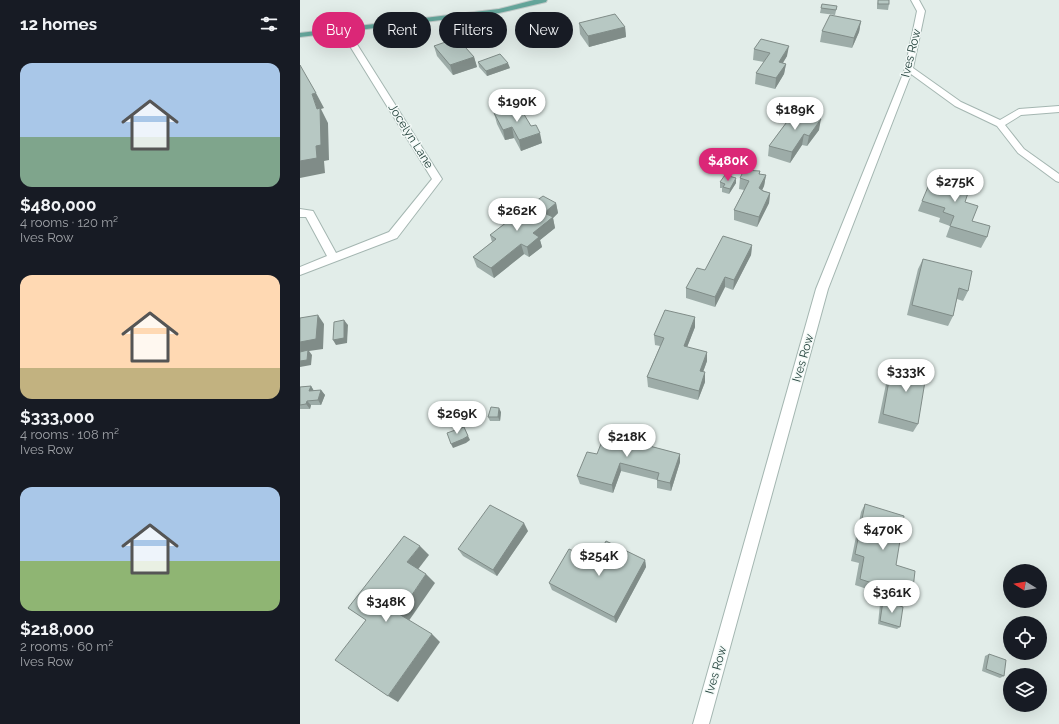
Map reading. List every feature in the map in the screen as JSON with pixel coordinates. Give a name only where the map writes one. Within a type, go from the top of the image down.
[{"type":"main road","points":[[365,27],[499,10],[542,0]]},
{"type":"main road","points":[[300,35],[312,34]]},
{"type":"street","name":"Ives Row","points":[[701,724],[822,289],[909,69],[921,11],[915,0]]},
{"type":"street","name":"Jocelyn Lane","points":[[300,271],[393,235],[437,179],[355,48]]},
{"type":"street","points":[[909,69],[958,104],[1000,124],[1021,151],[1059,179]]},
{"type":"street","points":[[1000,124],[1019,112],[1059,109]]},
{"type":"street","points":[[300,213],[309,214],[332,258]]},
{"type":"building","points":[[878,0],[889,0],[889,4],[878,4]]},
{"type":"building","points":[[822,4],[837,6],[836,10],[821,8]]},
{"type":"building","points":[[615,14],[625,27],[588,36],[579,23]]},
{"type":"building","points":[[830,15],[861,21],[854,38],[822,31]]},
{"type":"building","points":[[761,39],[789,46],[779,62],[786,64],[776,78],[756,73],[770,53],[754,49]]},
{"type":"building","points":[[439,44],[439,48],[466,48],[474,57],[450,65],[434,46]]},
{"type":"building","points":[[500,54],[508,63],[486,71],[478,62]]},
{"type":"building","points":[[300,65],[316,93],[312,94],[317,109],[320,108],[321,145],[316,146],[317,158],[300,161]]},
{"type":"building","points":[[519,106],[531,126],[536,125],[540,133],[519,140],[512,127],[503,130],[494,113]]},
{"type":"building","points":[[795,111],[821,119],[809,136],[804,134],[792,152],[769,146]]},
{"type":"building","points":[[744,170],[760,171],[759,174],[766,175],[759,188],[770,193],[759,217],[734,210],[749,181],[740,178]]},
{"type":"building","points":[[934,173],[971,184],[965,202],[978,206],[972,221],[990,226],[987,237],[950,226],[954,216],[943,212],[945,208],[922,201]]},
{"type":"building","points":[[725,175],[736,178],[730,189],[723,187],[725,184],[720,182]]},
{"type":"building","points":[[543,196],[556,203],[544,213],[553,217],[533,233],[539,237],[527,247],[521,244],[491,268],[473,257],[496,239],[490,235],[520,212],[517,211],[528,202],[532,204]]},
{"type":"building","points":[[723,236],[752,245],[734,280],[725,277],[715,297],[686,288],[697,268],[705,270]]},
{"type":"building","points":[[923,259],[972,271],[968,291],[959,288],[953,316],[912,305]]},
{"type":"building","points":[[665,310],[695,317],[684,346],[707,352],[700,371],[705,372],[699,391],[647,377],[664,338],[654,335]]},
{"type":"building","points":[[318,315],[316,339],[300,342],[300,318]]},
{"type":"building","points":[[344,320],[344,338],[333,340],[334,322]]},
{"type":"building","points":[[308,350],[307,360],[300,361],[300,352]]},
{"type":"building","points":[[901,362],[911,365],[914,362],[919,367],[927,369],[918,424],[883,414],[890,375],[898,377]]},
{"type":"building","points":[[311,386],[309,391],[321,390],[318,400],[307,401],[306,404],[300,405],[300,387]]},
{"type":"building","points":[[491,407],[499,408],[498,417],[488,417]]},
{"type":"building","points":[[608,426],[641,435],[638,443],[680,454],[670,483],[657,480],[659,473],[620,463],[612,485],[577,476],[587,452],[597,454]]},
{"type":"building","points":[[464,427],[468,436],[451,444],[447,433]]},
{"type":"building","points":[[865,504],[904,516],[896,565],[915,571],[912,597],[860,579],[864,557],[855,554]]},
{"type":"building","points":[[490,505],[524,523],[493,570],[458,549]]},
{"type":"building","points":[[404,536],[420,546],[407,562],[426,574],[399,614],[432,634],[388,696],[335,660],[366,620],[348,608]]},
{"type":"building","points":[[606,541],[645,560],[614,617],[549,583],[569,549],[595,561]]},
{"type":"building","points":[[883,601],[903,607],[900,627],[880,621]]},
{"type":"building","points":[[989,654],[1006,660],[1005,668],[1003,668],[1003,676],[986,669]]}]
